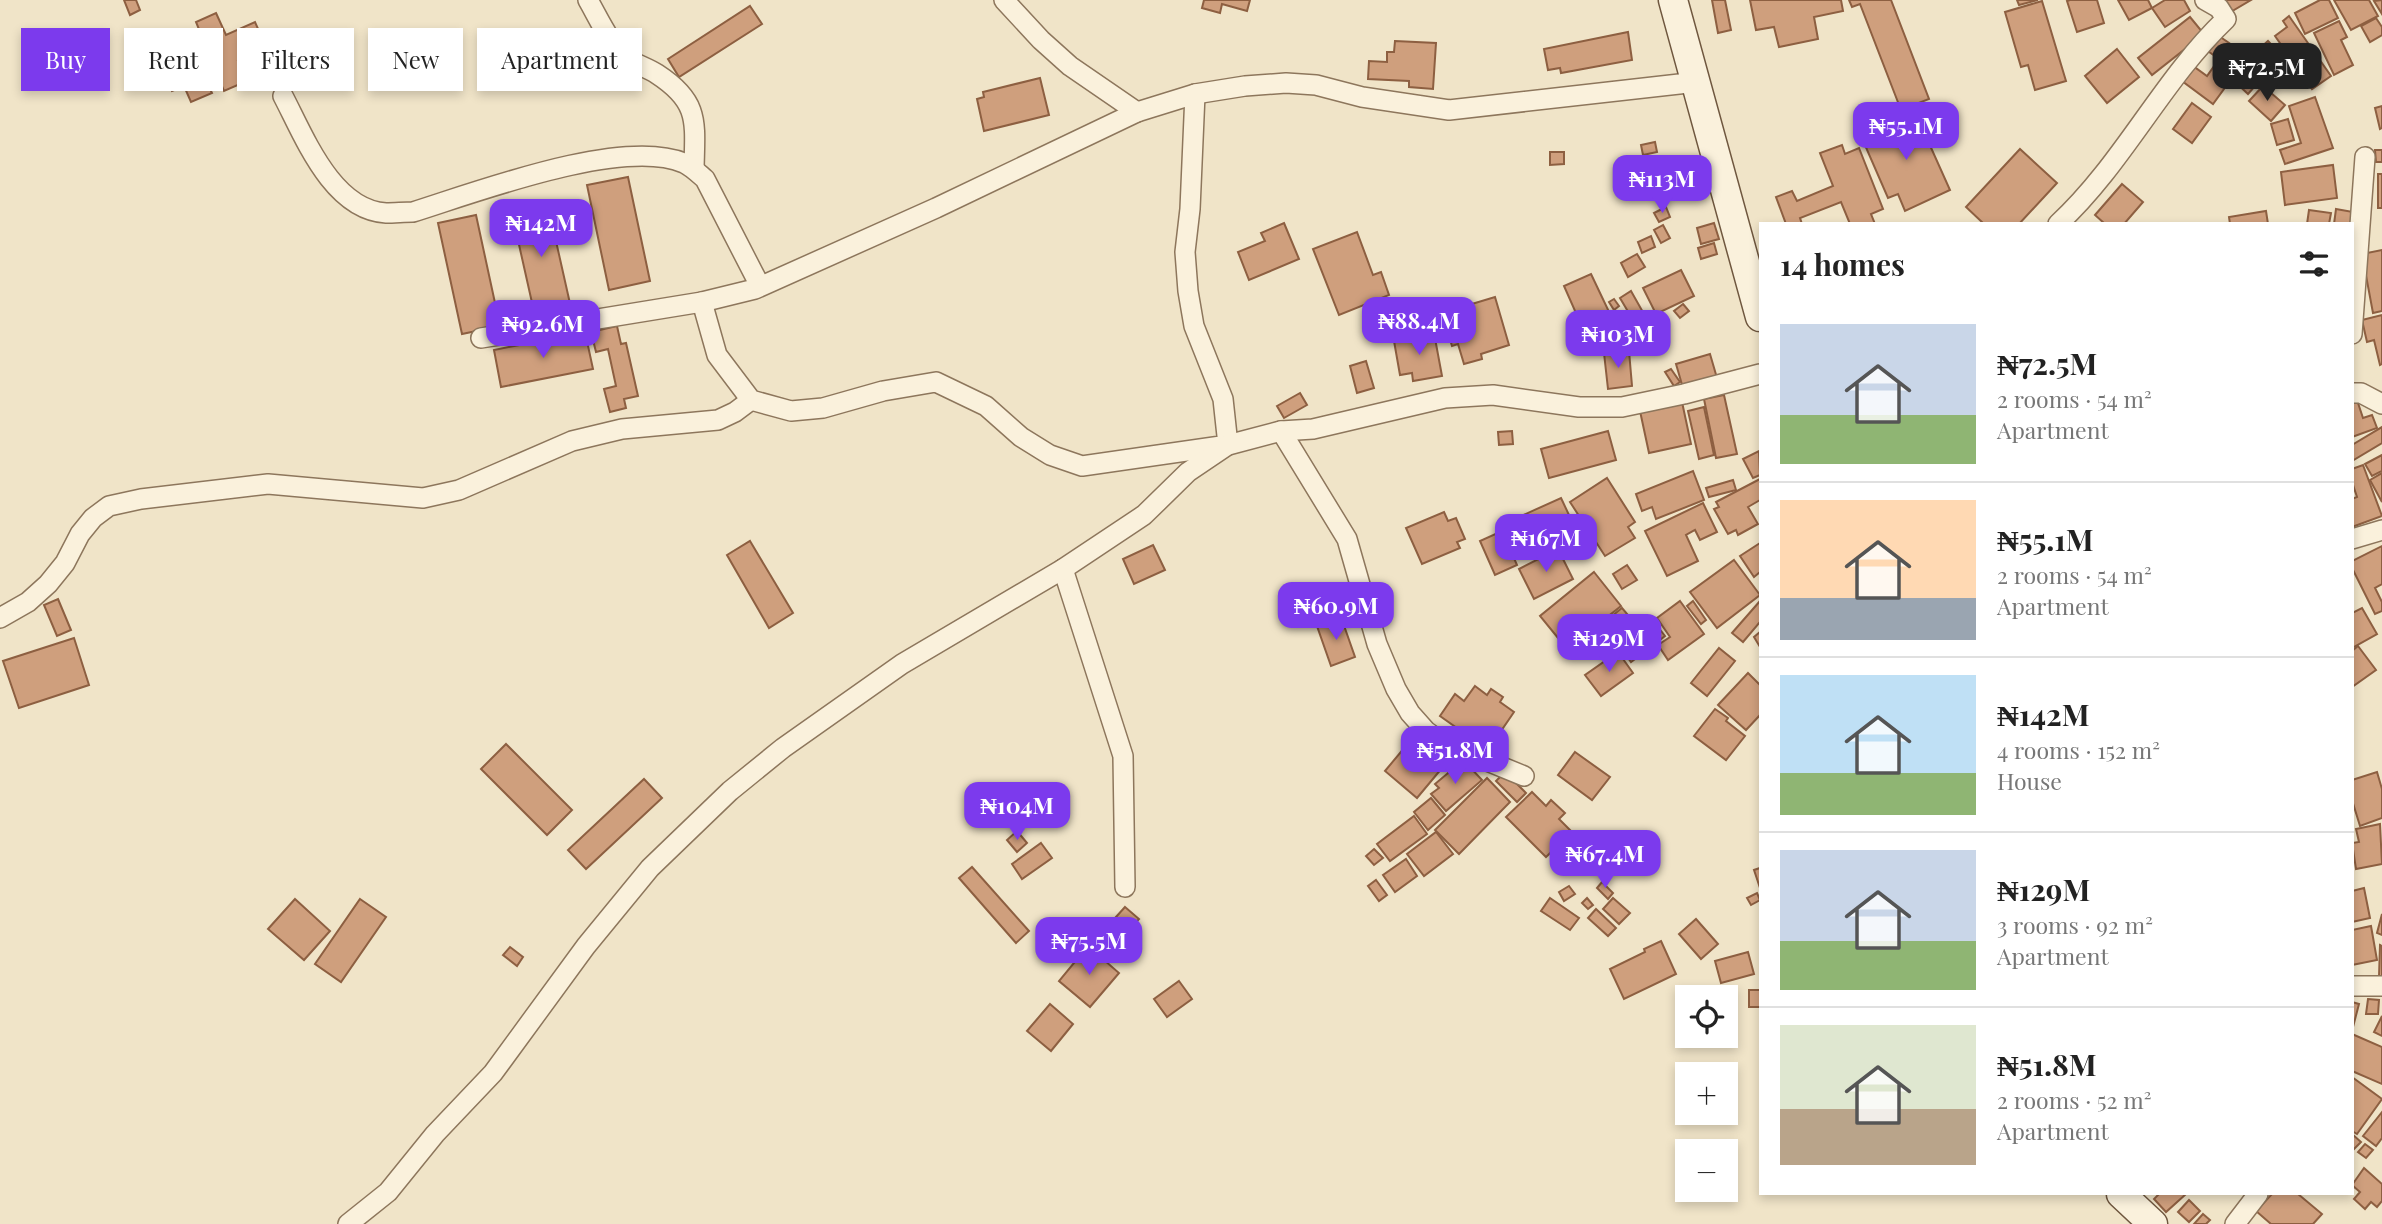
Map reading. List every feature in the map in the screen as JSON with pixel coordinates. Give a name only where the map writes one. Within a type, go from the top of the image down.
[{"type":"main road","points":[[1673,0],[1759,313]]},
{"type":"main road","points":[[2122,1195],[2153,1224]]},
{"type":"street","points":[[588,0],[614,44],[628,58],[656,73],[678,90],[689,105],[695,120],[694,169]]},
{"type":"street","points":[[1004,0],[1041,40],[1070,66],[1137,112]]},
{"type":"street","points":[[2060,222],[2101,178],[2207,37],[2226,19],[2219,8],[2205,0]]},
{"type":"street","points":[[481,338],[702,302],[760,286],[936,208],[1137,112],[1195,94],[1286,83],[1448,110],[1697,82]]},
{"type":"street","points":[[1195,94],[1190,209],[1185,252],[1188,291],[1194,326],[1223,399],[1228,445]]},
{"type":"street","points":[[283,96],[321,169],[339,189],[360,205],[384,213],[413,212],[591,160],[651,157],[681,162],[705,179],[760,286]]},
{"type":"street","points":[[2354,307],[2365,157]]},
{"type":"street","points":[[702,302],[717,355],[751,401],[791,411],[823,408],[883,391],[936,382],[986,406],[1021,437],[1050,455],[1082,466],[1228,445],[1280,431],[1313,429],[1445,398],[1493,395],[1579,407],[1622,407],[1759,374]]},
{"type":"street","points":[[2354,393],[2361,393],[2382,404]]},
{"type":"street","points":[[0,618],[29,601],[48,584],[65,563],[80,534],[93,518],[109,506],[141,499],[268,484],[423,498],[459,490],[572,441],[622,429],[718,421],[751,401]]},
{"type":"street","points":[[1280,431],[1347,539],[1377,644],[1396,689],[1410,713],[1426,731],[1441,742],[1524,776]]},
{"type":"street","points":[[348,1224],[388,1192],[435,1135],[493,1073],[586,946],[650,868],[730,791],[783,748],[902,664],[1063,569],[1144,514],[1188,472],[1228,445]]},
{"type":"street","points":[[2354,538],[2382,530]]},
{"type":"street","points":[[1063,569],[1123,756],[1125,887]]},
{"type":"street","points":[[2354,986],[2382,986]]},
{"type":"street","points":[[2235,1224],[2257,1195]]},
{"type":"building","points":[[124,0],[136,0],[140,10],[130,15]]},
{"type":"building","points":[[1204,0],[1250,0],[1247,11],[1222,4],[1220,13],[1202,8]]},
{"type":"building","points":[[1712,0],[1725,0],[1731,30],[1718,33]]},
{"type":"building","points":[[1750,0],[1841,0],[1843,11],[1814,17],[1818,39],[1779,47],[1774,27],[1756,30]]},
{"type":"building","points":[[1849,0],[1891,0],[1929,99],[1901,110],[1860,4],[1852,7]]},
{"type":"building","points":[[2017,0],[2038,0],[2019,5]]},
{"type":"building","points":[[2097,0],[2104,23],[2077,32],[2067,1]]},
{"type":"building","points":[[2118,0],[2148,0],[2152,8],[2129,20]]},
{"type":"building","points":[[2165,0],[2184,0],[2190,11],[2165,27],[2152,8]]},
{"type":"building","points":[[2220,0],[2251,0],[2229,13]]},
{"type":"building","points":[[2320,0],[2329,0],[2338,18],[2305,34],[2295,13]]},
{"type":"building","points":[[2334,0],[2369,0],[2378,16],[2351,30]]},
{"type":"building","points":[[2382,0],[2382,14],[2374,1]]},
{"type":"building","points":[[2042,1],[2066,81],[2035,90],[2028,65],[2021,67],[2005,12]]},
{"type":"building","points":[[750,6],[762,24],[679,77],[668,59]]},
{"type":"building","points":[[216,13],[223,28],[198,28],[196,22]]},
{"type":"building","points":[[2289,16],[2331,76],[2312,89],[2275,36],[2287,27],[2283,21]]},
{"type":"building","points":[[2190,17],[2204,34],[2152,75],[2138,58]]},
{"type":"building","points":[[2376,18],[2382,27],[2382,35],[2370,42],[2361,26]]},
{"type":"building","points":[[2339,21],[2347,37],[2341,40],[2353,65],[2334,75],[2314,33]]},
{"type":"building","points":[[255,22],[258,28],[242,28]]},
{"type":"building","points":[[223,28],[226,35],[237,30],[237,85],[224,91]]},
{"type":"building","points":[[1628,32],[1632,60],[1561,73],[1560,68],[1548,70],[1544,49]]},
{"type":"building","points":[[2216,34],[2248,56],[2213,104],[2182,81],[2193,66],[2207,76],[2219,59],[2205,49]]},
{"type":"building","points":[[1395,41],[1436,43],[1433,89],[1409,87],[1409,81],[1368,79],[1369,61],[1387,62],[1387,52],[1394,52]]},
{"type":"building","points":[[2268,41],[2285,59],[2275,69],[2258,50]]},
{"type":"building","points":[[2117,49],[2139,77],[2107,103],[2085,76]]},
{"type":"building","points":[[2246,65],[2262,78],[2248,94],[2233,80]]},
{"type":"building","points":[[1040,78],[1049,115],[984,131],[977,99],[984,97],[983,92]]},
{"type":"building","points":[[2263,86],[2285,105],[2271,121],[2249,101]]},
{"type":"building","points":[[186,91],[212,93],[191,102]]},
{"type":"building","points":[[2315,97],[2333,148],[2285,164],[2280,150],[2301,143],[2289,106]]},
{"type":"building","points":[[2192,103],[2211,117],[2192,143],[2173,129]]},
{"type":"building","points":[[2382,106],[2382,128],[2380,129],[2375,108]]},
{"type":"building","points":[[1915,112],[1950,190],[1905,211],[1898,194],[1888,198],[1861,136]]},
{"type":"building","points":[[2288,119],[2294,140],[2277,145],[2271,124]]},
{"type":"building","points":[[1655,142],[1657,152],[1643,155],[1641,145]]},
{"type":"building","points":[[1842,145],[1845,154],[1859,148],[1883,209],[1871,214],[1874,222],[1849,222],[1841,202],[1800,218],[1801,222],[1785,222],[1776,197],[1792,191],[1797,201],[1833,186],[1820,153]]},
{"type":"building","points":[[2020,149],[2057,183],[2021,222],[1982,222],[1966,207]]},
{"type":"building","points":[[2375,150],[2382,150],[2382,162],[2376,162]]},
{"type":"building","points":[[1550,152],[1564,152],[1564,164],[1550,165]]},
{"type":"building","points":[[2333,165],[2337,198],[2285,205],[2281,172]]},
{"type":"building","points":[[2378,174],[2382,174],[2382,208],[2378,208]]},
{"type":"building","points":[[628,177],[650,281],[609,290],[587,185]]},
{"type":"building","points":[[2122,184],[2143,202],[2126,222],[2103,222],[2095,215]]},
{"type":"building","points":[[547,201],[571,308],[535,316],[511,209]]},
{"type":"building","points":[[1666,207],[1670,217],[1659,222],[1654,213]]},
{"type":"building","points":[[2336,209],[2353,212],[2351,222],[2334,222]]},
{"type":"building","points":[[2309,210],[2331,213],[2329,222],[2307,222]]},
{"type":"building","points":[[2266,211],[2268,222],[2230,222],[2229,217]]},
{"type":"building","points":[[476,215],[500,326],[462,334],[438,223]]},
{"type":"building","points":[[1284,223],[1299,259],[1249,280],[1238,252],[1265,241],[1261,233]]},
{"type":"building","points":[[1714,223],[1719,239],[1701,244],[1697,228]]},
{"type":"building","points":[[1663,225],[1670,238],[1661,243],[1654,230]]},
{"type":"building","points":[[1357,232],[1373,275],[1381,272],[1389,295],[1339,315],[1313,249]]},
{"type":"building","points":[[1651,236],[1655,247],[1642,253],[1638,242]]},
{"type":"building","points":[[1714,243],[1717,254],[1701,259],[1698,248]]},
{"type":"building","points":[[2382,250],[2382,311],[2373,313],[2362,254]]},
{"type":"building","points":[[1637,254],[1645,267],[1628,277],[1621,263]]},
{"type":"building","points":[[1681,270],[1694,296],[1656,314],[1643,288]]},
{"type":"building","points":[[1591,274],[1611,316],[1583,329],[1564,286]]},
{"type":"building","points":[[1631,291],[1644,314],[1633,320],[1620,298]]},
{"type":"building","points":[[1495,297],[1509,345],[1481,354],[1482,359],[1464,364],[1458,344],[1452,346],[1442,313]]},
{"type":"building","points":[[1614,299],[1619,306],[1614,310],[1609,302]]},
{"type":"building","points":[[1683,304],[1689,311],[1680,318],[1674,311]]},
{"type":"building","points":[[2382,315],[2380,365],[2374,340],[2367,342],[2362,320]]},
{"type":"building","points":[[617,326],[621,344],[626,343],[638,396],[624,399],[626,408],[610,412],[604,389],[616,386],[608,349],[596,352],[591,332]]},
{"type":"building","points":[[585,332],[593,369],[501,387],[494,350]]},
{"type":"building","points":[[1434,333],[1442,376],[1413,381],[1412,373],[1400,375],[1394,341]]},
{"type":"building","points":[[1629,351],[1632,386],[1608,389],[1604,353]]},
{"type":"building","points":[[1710,354],[1717,378],[1683,388],[1676,364]]},
{"type":"building","points":[[1366,361],[1374,388],[1357,393],[1350,366]]},
{"type":"building","points":[[1671,369],[1680,382],[1674,386],[1665,372]]},
{"type":"building","points":[[1300,393],[1307,405],[1284,418],[1277,406]]},
{"type":"building","points":[[1724,395],[1737,454],[1716,458],[1704,399]]},
{"type":"building","points":[[2354,398],[2363,418],[2372,415],[2377,428],[2354,436]]},
{"type":"building","points":[[1682,402],[1691,444],[1649,453],[1640,411]]},
{"type":"building","points":[[1704,407],[1714,455],[1699,459],[1688,411]]},
{"type":"building","points":[[2382,427],[2382,443],[2354,460],[2354,444]]},
{"type":"building","points":[[1512,431],[1513,444],[1499,445],[1498,432]]},
{"type":"building","points":[[1608,431],[1616,460],[1549,478],[1541,449]]},
{"type":"building","points":[[1759,451],[1759,475],[1753,478],[1743,459]]},
{"type":"building","points":[[2382,455],[2382,471],[2372,476],[2365,464]]},
{"type":"building","points":[[2363,465],[2382,516],[2354,526],[2354,498],[2357,497],[2354,468]]},
{"type":"building","points":[[1693,471],[1704,500],[1656,519],[1652,507],[1642,511],[1636,494]]},
{"type":"building","points":[[2382,473],[2382,502],[2370,480]]},
{"type":"building","points":[[1607,478],[1635,522],[1628,527],[1635,538],[1605,556],[1570,502]]},
{"type":"building","points":[[1733,480],[1736,490],[1709,497],[1706,488]]},
{"type":"building","points":[[1759,480],[1759,501],[1748,507],[1758,524],[1738,535],[1736,530],[1728,534],[1714,509],[1719,507],[1716,502]]},
{"type":"building","points":[[1561,498],[1577,532],[1548,548],[1546,546],[1523,556],[1508,522]]},
{"type":"building","points":[[1703,503],[1717,532],[1700,540],[1695,530],[1686,535],[1698,561],[1667,576],[1645,531]]},
{"type":"building","points":[[1444,512],[1448,521],[1456,518],[1465,539],[1457,542],[1460,548],[1422,564],[1406,528]]},
{"type":"building","points":[[1502,531],[1517,565],[1495,575],[1480,541]]},
{"type":"building","points":[[750,541],[793,613],[769,628],[727,555]]},
{"type":"building","points":[[1759,544],[1759,573],[1754,577],[1740,556]]},
{"type":"building","points":[[1153,545],[1165,570],[1134,584],[1123,559]]},
{"type":"building","points":[[2382,546],[2382,584],[2375,588],[2382,602],[2382,611],[2375,614],[2354,572],[2354,560]]},
{"type":"building","points":[[1558,549],[1573,579],[1534,599],[1519,569]]},
{"type":"building","points":[[1734,560],[1759,596],[1717,628],[1690,592]]},
{"type":"building","points":[[1627,565],[1637,580],[1622,589],[1613,574]]},
{"type":"building","points":[[1594,572],[1621,606],[1567,649],[1540,616]]},
{"type":"building","points":[[58,599],[71,630],[57,636],[44,605]]},
{"type":"building","points":[[1680,601],[1704,634],[1668,660],[1658,645],[1670,637],[1657,618]]},
{"type":"building","points":[[1693,601],[1706,620],[1701,624],[1687,606]]},
{"type":"building","points":[[1759,602],[1759,623],[1743,642],[1732,633]]},
{"type":"building","points":[[1622,608],[1628,615],[1618,623],[1612,616]]},
{"type":"building","points":[[2362,608],[2377,634],[2354,647],[2354,612]]},
{"type":"building","points":[[1341,617],[1355,657],[1331,666],[1317,626]]},
{"type":"building","points":[[1651,618],[1665,636],[1631,662],[1618,644]]},
{"type":"building","points":[[1759,633],[1759,645],[1754,637]]},
{"type":"building","points":[[74,638],[89,685],[19,708],[3,661]]},
{"type":"building","points":[[2358,646],[2376,670],[2354,686],[2354,649]]},
{"type":"building","points":[[1719,648],[1735,661],[1707,696],[1691,683]]},
{"type":"building","points":[[1618,652],[1633,673],[1601,696],[1585,675]]},
{"type":"building","points":[[1748,673],[1759,684],[1759,716],[1746,730],[1718,705]]},
{"type":"building","points":[[1475,686],[1487,695],[1491,689],[1503,697],[1500,702],[1514,712],[1488,750],[1440,716],[1455,694],[1464,701]]},
{"type":"building","points":[[1715,709],[1745,736],[1726,760],[1694,736]]},
{"type":"building","points":[[1410,741],[1442,768],[1417,798],[1385,771]]},
{"type":"building","points":[[506,744],[572,810],[547,835],[481,769]]},
{"type":"building","points":[[1575,752],[1610,777],[1592,800],[1558,775]]},
{"type":"building","points":[[1460,763],[1463,767],[1467,764],[1482,780],[1446,811],[1431,794],[1439,788],[1435,784]]},
{"type":"building","points":[[1505,772],[1526,793],[1517,802],[1496,781]]},
{"type":"building","points":[[2377,772],[2382,789],[2382,818],[2360,826],[2354,806],[2354,779]]},
{"type":"building","points":[[1487,778],[1510,802],[1459,854],[1435,830]]},
{"type":"building","points":[[644,779],[662,798],[586,869],[568,850]]},
{"type":"building","points":[[1532,792],[1546,806],[1551,800],[1565,813],[1559,819],[1572,832],[1546,857],[1506,817]]},
{"type":"building","points":[[1431,798],[1445,815],[1428,830],[1414,812]]},
{"type":"building","points":[[1414,816],[1427,834],[1390,861],[1377,844]]},
{"type":"building","points":[[2380,824],[2382,864],[2356,869],[2354,843],[2359,842],[2356,829]]},
{"type":"building","points":[[1017,831],[1027,843],[1017,852],[1007,840]]},
{"type":"building","points":[[1436,832],[1453,854],[1424,876],[1407,854]]},
{"type":"building","points":[[1041,843],[1052,858],[1022,879],[1012,864]]},
{"type":"building","points":[[1374,849],[1383,858],[1374,865],[1366,856]]},
{"type":"building","points":[[1406,859],[1417,876],[1395,892],[1383,875]]},
{"type":"building","points":[[972,867],[1029,931],[1016,943],[959,878]]},
{"type":"building","points":[[1759,868],[1759,885],[1754,870]]},
{"type":"building","points":[[1376,880],[1387,895],[1379,901],[1368,886]]},
{"type":"building","points":[[1602,882],[1613,893],[1608,899],[1597,888]]},
{"type":"building","points":[[1569,886],[1575,894],[1564,901],[1559,892]]},
{"type":"building","points":[[2364,888],[2370,918],[2354,922],[2354,890]]},
{"type":"building","points":[[1757,893],[1759,901],[1751,905],[1747,898]]},
{"type":"building","points":[[1550,898],[1579,918],[1570,930],[1541,911]]},
{"type":"building","points":[[1587,898],[1593,905],[1588,909],[1582,903]]},
{"type":"building","points":[[1613,898],[1630,913],[1619,924],[1603,909]]},
{"type":"building","points":[[295,899],[330,931],[304,960],[268,929]]},
{"type":"building","points":[[360,899],[386,917],[341,982],[315,964]]},
{"type":"building","points":[[1125,907],[1139,919],[1110,950],[1097,938]]},
{"type":"building","points":[[1596,909],[1616,928],[1608,936],[1588,918]]},
{"type":"building","points":[[2382,914],[2382,935],[2377,933]]},
{"type":"building","points":[[1696,919],[1718,944],[1701,959],[1679,934]]},
{"type":"building","points":[[2371,926],[2377,960],[2354,965],[2354,930]]},
{"type":"building","points":[[1661,941],[1676,974],[1624,999],[1610,969]]},
{"type":"building","points":[[2380,945],[2382,946],[2382,977],[2379,977]]},
{"type":"building","points":[[1088,946],[1119,973],[1090,1007],[1059,981]]},
{"type":"building","points":[[510,947],[523,957],[517,966],[503,955]]},
{"type":"building","points":[[1748,952],[1754,974],[1721,983],[1715,961]]},
{"type":"building","points":[[1179,981],[1192,999],[1167,1017],[1154,999]]},
{"type":"building","points":[[1749,990],[1759,990],[1759,1007],[1749,1007]]},
{"type":"building","points":[[2368,999],[2379,1000],[2378,1014],[2366,1014]]},
{"type":"building","points":[[2354,1003],[2359,1004],[2354,1023]]},
{"type":"building","points":[[1050,1004],[1073,1024],[1051,1051],[1027,1031]]},
{"type":"building","points":[[2382,1016],[2382,1036],[2374,1032]]},
{"type":"building","points":[[2354,1035],[2382,1047],[2382,1084],[2354,1072]]},
{"type":"building","points":[[2354,1078],[2382,1099],[2357,1134],[2354,1132]]},
{"type":"building","points":[[2382,1112],[2382,1138],[2376,1146],[2363,1136]]},
{"type":"building","points":[[2354,1136],[2361,1142],[2354,1149]]},
{"type":"building","points":[[2365,1144],[2373,1150],[2366,1158],[2358,1152]]},
{"type":"building","points":[[2364,1168],[2382,1184],[2382,1201],[2377,1207],[2371,1202],[2365,1209],[2354,1199],[2360,1192],[2354,1187],[2354,1182]]},
{"type":"building","points":[[2158,1195],[2185,1195],[2166,1212],[2154,1199]]},
{"type":"building","points":[[2271,1195],[2299,1195],[2322,1214],[2313,1224],[2271,1224],[2256,1211]]},
{"type":"building","points":[[2189,1200],[2200,1211],[2189,1222],[2178,1212]]},
{"type":"building","points":[[2203,1214],[2210,1220],[2206,1224],[2194,1224]]}]
